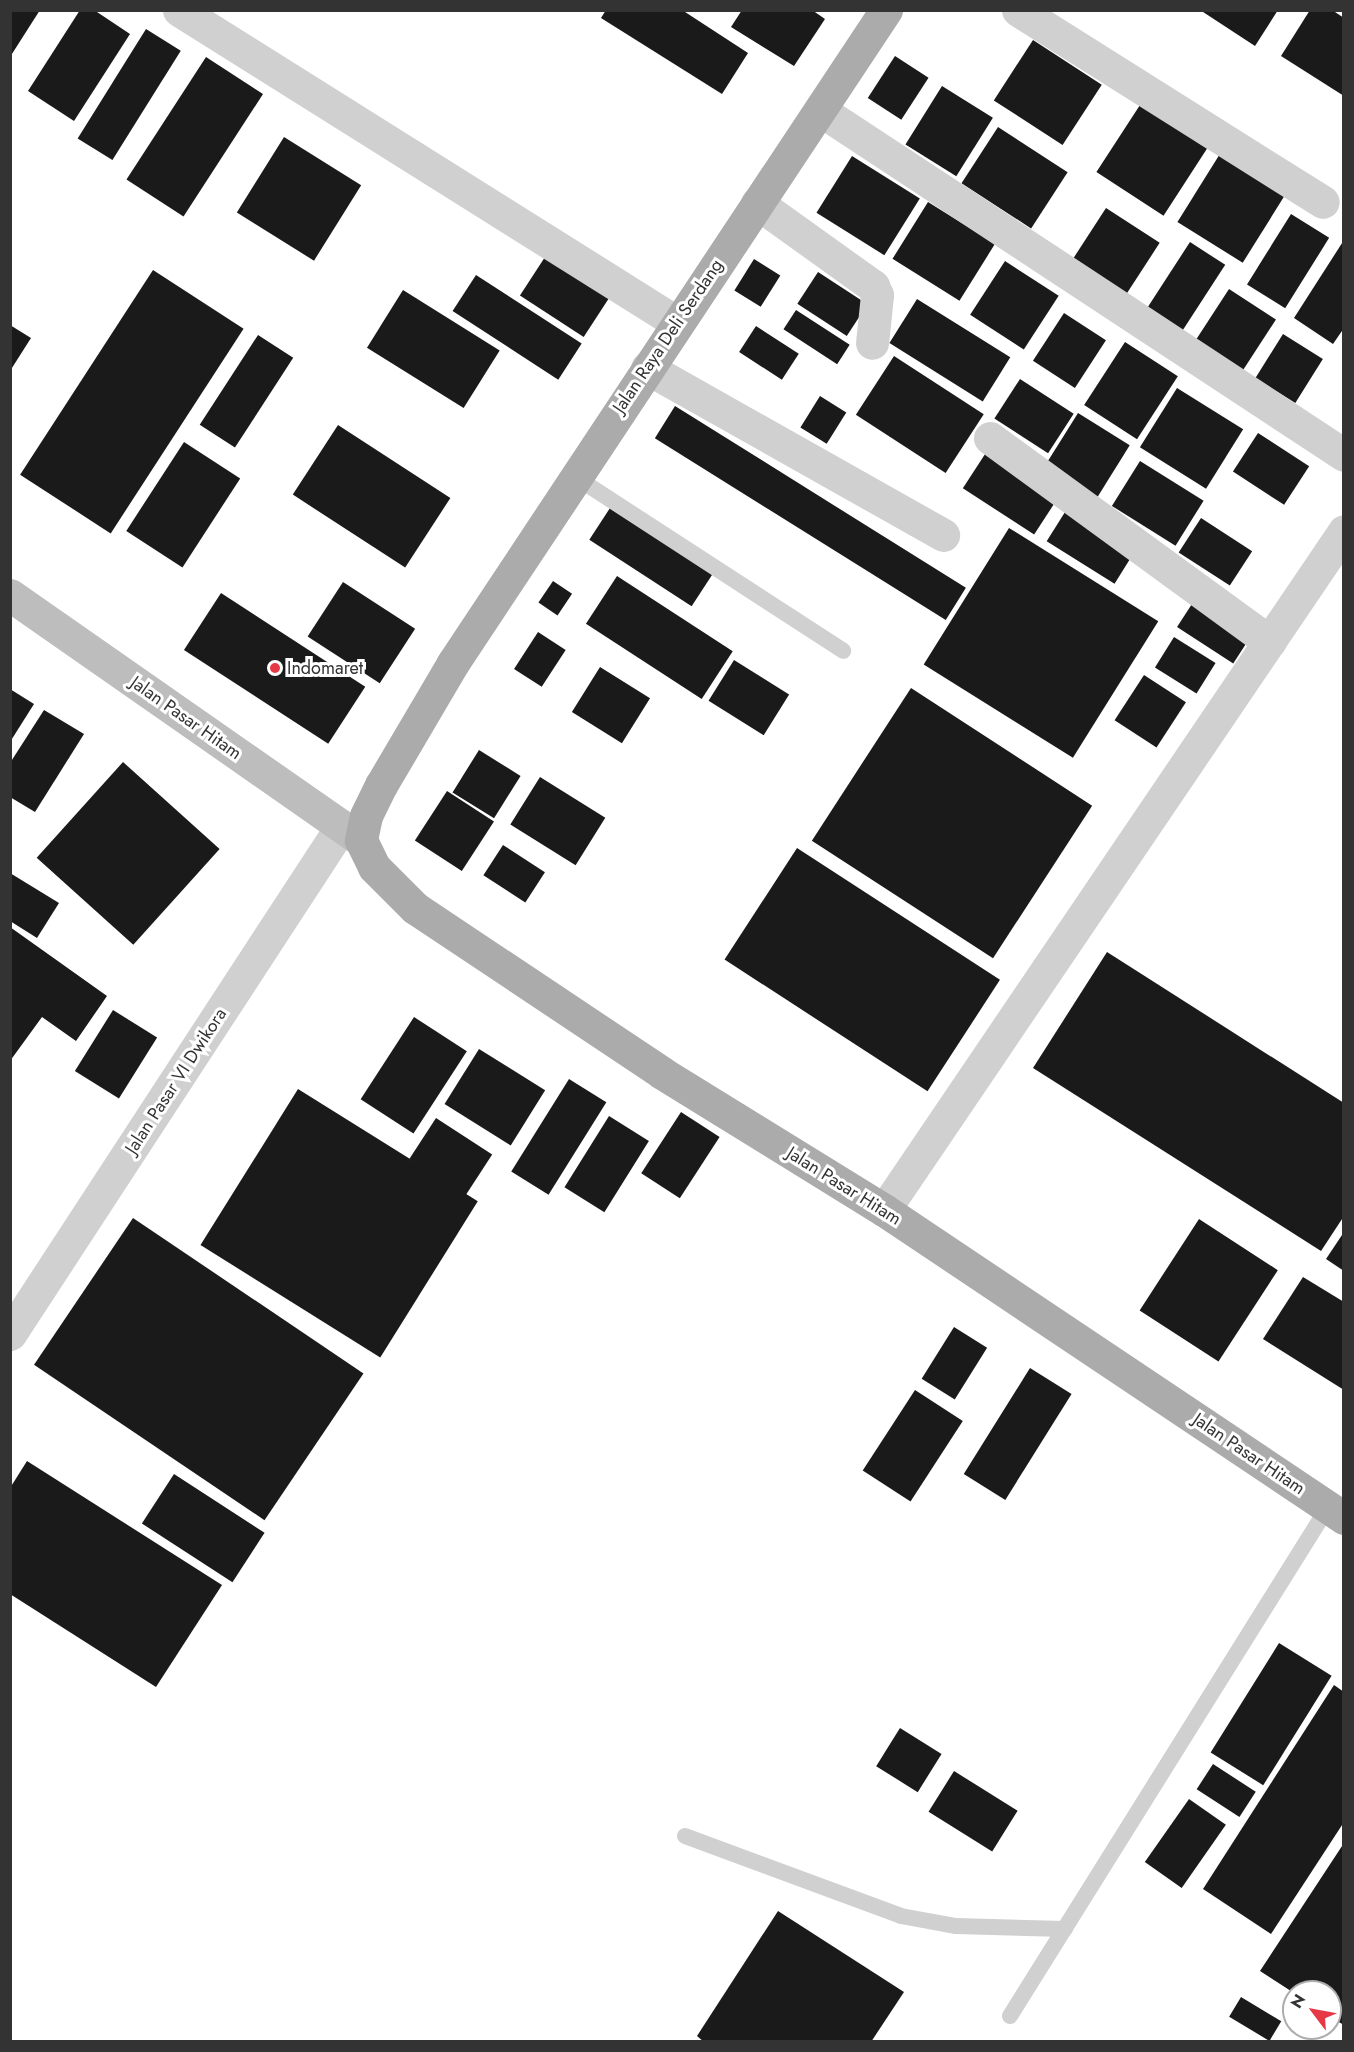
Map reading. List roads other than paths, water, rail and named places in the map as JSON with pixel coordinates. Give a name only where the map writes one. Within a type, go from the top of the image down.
[{"type":"main road","name":"Jalan Raya Deli Serdang","points":[[351,834],[366,816],[381,785],[453,663],[574,476],[886,10]]},
{"type":"main road","name":"Jalan Pasar Hitam","points":[[10,595],[351,834],[374,867],[415,908],[662,1073],[884,1210],[1336,1512]]},
{"type":"street","points":[[179,10],[676,322]]},
{"type":"street","points":[[1018,10],[1323,202]]},
{"type":"street","points":[[820,110],[1344,455]]},
{"type":"street","points":[[757,203],[873,286],[877,295],[872,343]]},
{"type":"street","points":[[647,368],[943,535]]},
{"type":"street","points":[[990,438],[1270,642]]},
{"type":"street","points":[[884,1210],[1344,531]]},
{"type":"street","name":"Jalan Pasar VI Dwikora","points":[[10,1334],[351,834]]},
{"type":"lane","points":[[574,476],[843,651]]},
{"type":"lane","points":[[1010,2016],[1336,1512]]},
{"type":"lane","points":[[685,1836],[901,1916],[956,1926],[1065,1929]]},
{"type":"place","name":"Indomaret","points":[[275,668]]}]
